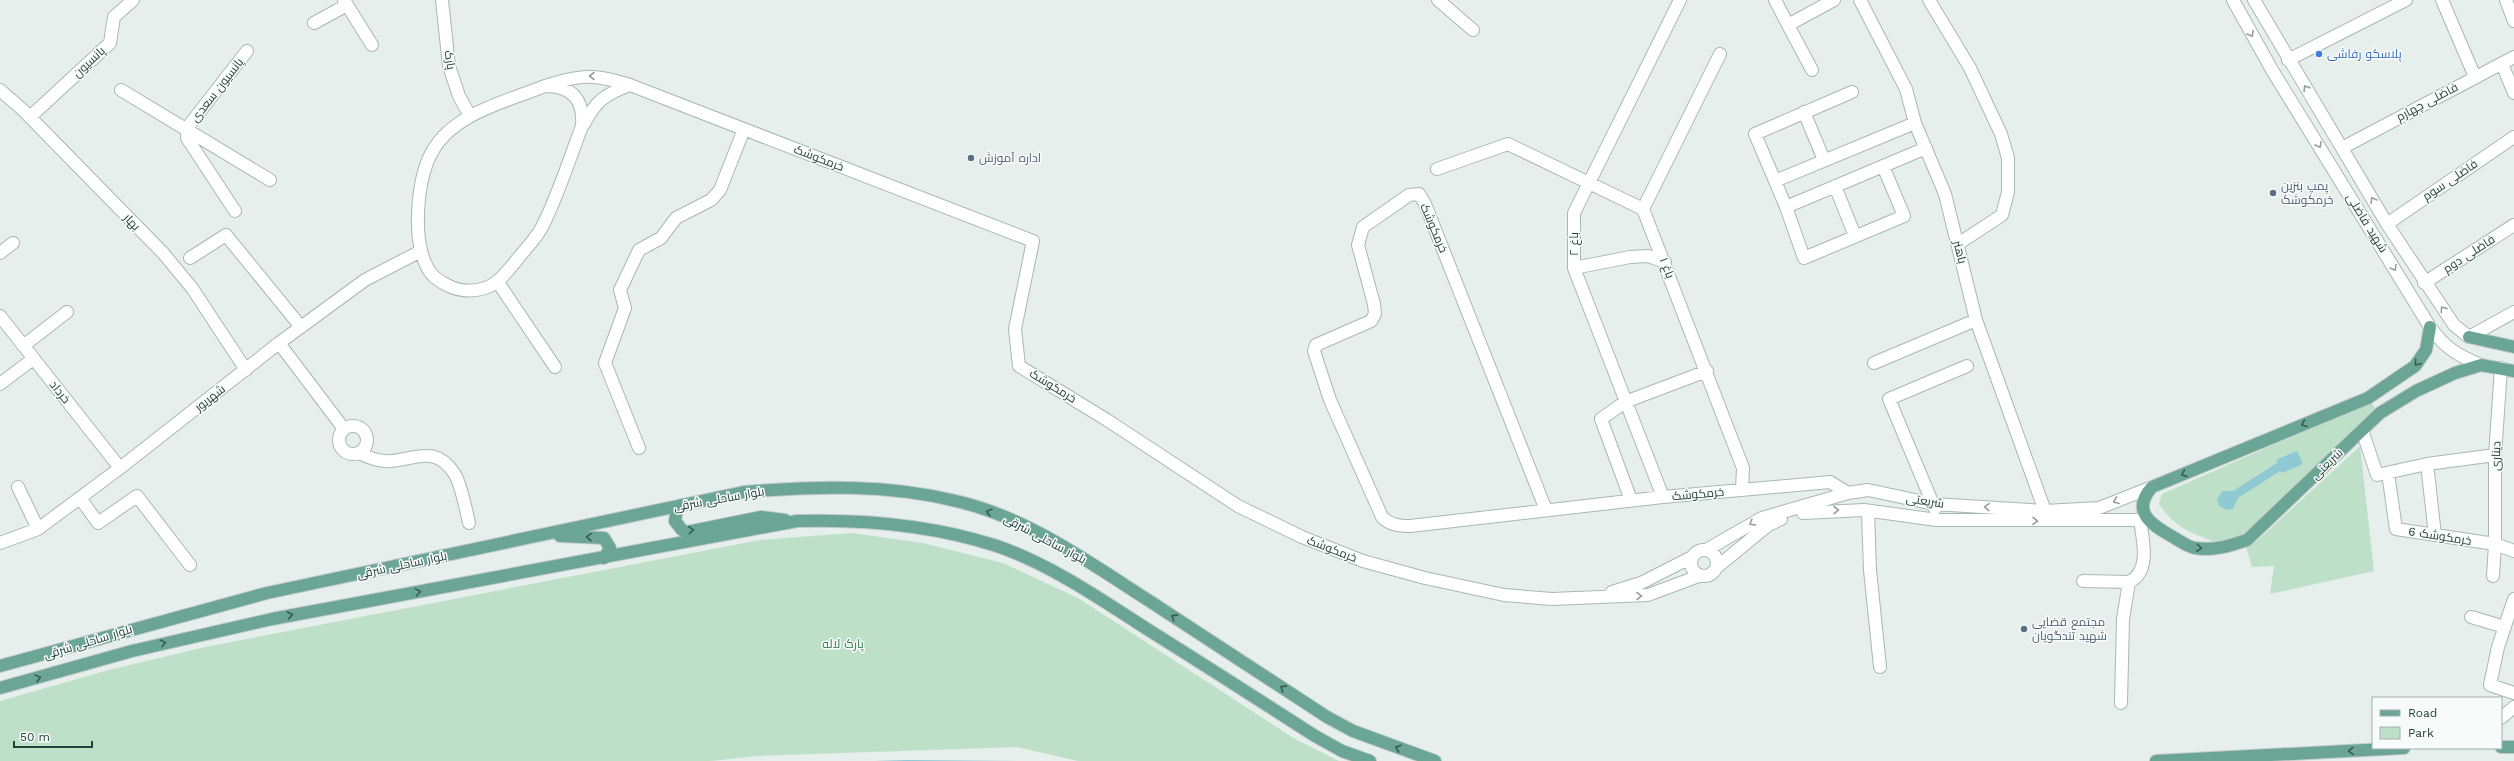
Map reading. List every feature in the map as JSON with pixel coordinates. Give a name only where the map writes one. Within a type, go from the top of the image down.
[{"type":"main road","name":"شریعتی","points":[[2152,487],[2368,398],[2415,366],[2426,350],[2430,327]]},
{"type":"main road","points":[[2469,337],[2510,347]]},
{"type":"main road","name":"شریعتی","points":[[2144,520],[2154,527],[2194,548],[2221,549],[2247,540],[2380,412],[2416,391],[2455,373],[2481,365],[2514,371]]},
{"type":"main road","name":"بلوار ساحلی شرقی","points":[[0,666],[267,593],[744,492],[797,487],[848,488],[910,492],[958,501],[1000,515],[1053,541],[1097,567],[1327,716],[1353,731],[1435,761]]},
{"type":"main road","points":[[2144,520],[2143,503],[2146,494],[2152,487]]},
{"type":"main road","points":[[681,505],[675,515],[675,521],[682,530],[687,532],[761,517],[797,521]]},
{"type":"main road","name":"بلوار ساحلی شرقی","points":[[0,688],[201,634],[797,521],[840,520],[904,525],[949,533],[997,546],[1042,564],[1083,588],[1315,736],[1342,751],[1370,761]]},
{"type":"main road","points":[[537,536],[604,538],[610,548],[604,558]]},
{"type":"main road","points":[[2502,747],[2514,747]]},
{"type":"main road","points":[[2156,761],[2385,749]]},
{"type":"street","name":"پانسیون","points":[[30,117],[110,42],[114,17],[132,0]]},
{"type":"street","name":"پارک","points":[[442,0],[449,66],[459,96],[470,116]]},
{"type":"street","points":[[1438,0],[1472,30]]},
{"type":"street","name":"باغ ۲","points":[[1663,497],[1574,268],[1574,213],[1588,182],[1680,0]]},
{"type":"street","points":[[1775,0],[1812,70]]},
{"type":"street","points":[[1788,25],[1834,0]]},
{"type":"street","name":"باهنر","points":[[1860,0],[1906,89],[1915,123],[1945,194],[1976,320],[2045,511]]},
{"type":"street","points":[[1929,0],[1970,68],[2001,134],[2008,158],[2008,192],[2002,215],[1958,244]]},
{"type":"street","name":"شهید فاضلی","points":[[2233,0],[2268,63],[2430,327],[2442,344],[2460,357],[2481,365]]},
{"type":"street","name":"شهید فاضلی","points":[[2254,0],[2288,60],[2424,283],[2454,325],[2469,337]]},
{"type":"street","points":[[2288,60],[2406,0]]},
{"type":"street","points":[[2442,0],[2475,76]]},
{"type":"street","points":[[2506,0],[2514,22]]},
{"type":"street","points":[[314,23],[345,2],[372,45]]},
{"type":"street","name":"پانسیون سعدی","points":[[236,211],[187,138],[187,128],[248,51]]},
{"type":"street","points":[[1437,169],[1508,144],[1643,209],[1720,54]]},
{"type":"street","name":"فاضلی چهارم","points":[[2342,148],[2475,76],[2514,57]]},
{"type":"street","points":[[2502,64],[2514,93]]},
{"type":"street","name":"خرمکوشک","points":[[497,281],[490,286],[473,291],[456,289],[439,281],[427,268],[421,252],[418,215],[423,180],[433,151],[450,131],[470,116],[573,76],[602,76],[630,85],[1033,241],[1016,329],[1019,366],[1107,420],[1238,506],[1302,537],[1362,561],[1425,578],[1504,595],[1552,599],[1600,597]]},
{"type":"street","points":[[555,366],[497,281],[505,274],[542,228],[582,126],[593,107],[609,92],[630,85]]},
{"type":"street","points":[[545,86],[558,86],[570,91],[579,101],[583,113],[582,126]]},
{"type":"street","name":"بهار","points":[[0,90],[30,117],[163,253],[192,288],[246,370]]},
{"type":"street","points":[[121,90],[187,128],[270,180]]},
{"type":"street","points":[[1852,92],[1755,134],[1786,207],[1804,258],[1904,216],[1883,166]]},
{"type":"street","points":[[1804,112],[1824,160]]},
{"type":"street","points":[[1775,181],[1915,123]]},
{"type":"street","points":[[639,448],[604,363],[625,308],[620,290],[639,250],[661,238],[676,218],[711,200],[720,190],[744,129]]},
{"type":"street","name":"فاضلی سوم","points":[[2387,224],[2514,137]]},
{"type":"street","points":[[1786,207],[1926,148]]},
{"type":"street","points":[[1835,186],[1854,236]]},
{"type":"street","name":"خرمکوشک","points":[[1546,510],[1425,204],[1419,194],[1410,195],[1362,227],[1358,245],[1374,304],[1375,314],[1370,321],[1316,345],[1314,352],[1330,400],[1382,517],[1388,523],[1400,526],[1410,526],[1546,510],[1631,500],[1830,482],[1848,493]]},
{"type":"street","name":"باغ ۱","points":[[1643,209],[1665,262],[1743,468],[1742,490]]},
{"type":"street","name":"فاضلی دوم","points":[[2424,283],[2514,225]]},
{"type":"street","points":[[190,258],[226,235],[301,327]]},
{"type":"street","points":[[0,253],[13,243]]},
{"type":"street","name":"شهریور","points":[[0,542],[38,529],[120,468],[279,343],[365,280],[421,252]]},
{"type":"street","points":[[1574,268],[1630,257],[1648,256],[1665,262]]},
{"type":"street","points":[[23,346],[67,312]]},
{"type":"street","points":[[2469,337],[2499,322],[2514,312]]},
{"type":"street","name":"خرداد","points":[[0,316],[120,468]]},
{"type":"street","points":[[1874,364],[1976,320]]},
{"type":"street","points":[[2499,322],[2494,328],[2494,338],[2510,347]]},
{"type":"street","points":[[279,343],[344,429]]},
{"type":"street","points":[[0,384],[33,359]]},
{"type":"street","points":[[1937,520],[1934,504],[1889,399],[1967,366]]},
{"type":"street","name":"دیناری","points":[[2493,576],[2495,544],[2495,456],[2500,368]]},
{"type":"street","points":[[1631,500],[1601,419],[1625,402],[1707,371]]},
{"type":"street","points":[[344,429],[358,427],[365,433],[367,442],[359,453]]},
{"type":"street","points":[[344,429],[340,436],[340,445],[346,452],[359,453],[374,460],[390,461],[429,454],[438,458],[455,474],[470,523]]},
{"type":"street","points":[[2362,430],[2377,475],[2427,464],[2495,456]]},
{"type":"street","points":[[2427,464],[2435,535]]},
{"type":"street","name":"خرمکوشک 6","points":[[2388,473],[2396,529],[2495,544],[2514,551]]},
{"type":"street","points":[[18,487],[38,529]]},
{"type":"street","name":"شریعتی","points":[[1717,567],[1767,526],[1787,516],[1812,508],[1848,493],[1872,490],[1878,493],[1934,504],[2045,511],[2099,508],[2152,487]]},
{"type":"street","points":[[1864,492],[1860,503],[1868,511],[1870,570],[1880,667]]},
{"type":"street","points":[[1868,511],[1880,505],[1878,493]]},
{"type":"street","points":[[80,498],[98,523],[136,496],[190,565]]},
{"type":"street","name":"شریعتی","points":[[1706,550],[1762,518],[1812,508],[1868,511],[1937,520],[2144,520]]},
{"type":"street","points":[[2083,581],[2129,582],[2135,579],[2142,566],[2144,551],[2144,520]]},
{"type":"street","points":[[1706,550],[1715,556],[1717,567],[1710,576],[1699,576],[1648,595],[1600,597],[1641,583],[1692,557],[1696,553],[1706,550]]},
{"type":"street","points":[[1692,557],[1691,568],[1699,576]]},
{"type":"street","points":[[2121,702],[2123,619],[2129,582]]},
{"type":"street","points":[[2514,599],[2490,685],[2514,693]]},
{"type":"street","points":[[2471,618],[2505,627]]},
{"type":"street","points":[[2502,717],[2514,707]]},
{"type":"green space","points":[[2370,402],[2376,409],[2245,535],[2221,544],[2186,530],[2172,520],[2159,504],[2162,494]]},
{"type":"green space","points":[[2360,446],[2374,571],[2270,594],[2274,566],[2252,567],[2246,547],[2258,540]]},
{"type":"green space","name":"پارک لاله","points":[[852,533],[923,543],[1003,563],[1078,598],[1295,739],[1339,761],[1078,761],[1017,747],[758,756],[711,761],[0,761],[0,701],[105,671],[205,647],[760,540]]},
{"type":"water","points":[[2297,451],[2303,464],[2282,473],[2280,471],[2238,498],[2233,509],[2228,510],[2219,506],[2217,500],[2222,491],[2233,491],[2277,463],[2276,460]]},
{"type":"water","points":[[907,760],[1017,761],[874,761]]},
{"type":"place","name":"پلاسکو رفاشی","points":[[2319,54]]},
{"type":"place","name":"اداره آموزش","points":[[971,158]]},
{"type":"place","name":"پمپ بنزین خرمکوشک","points":[[2273,193]]},
{"type":"place","name":"مجتمع قضایی شهید تندگویان","points":[[2024,629]]}]
